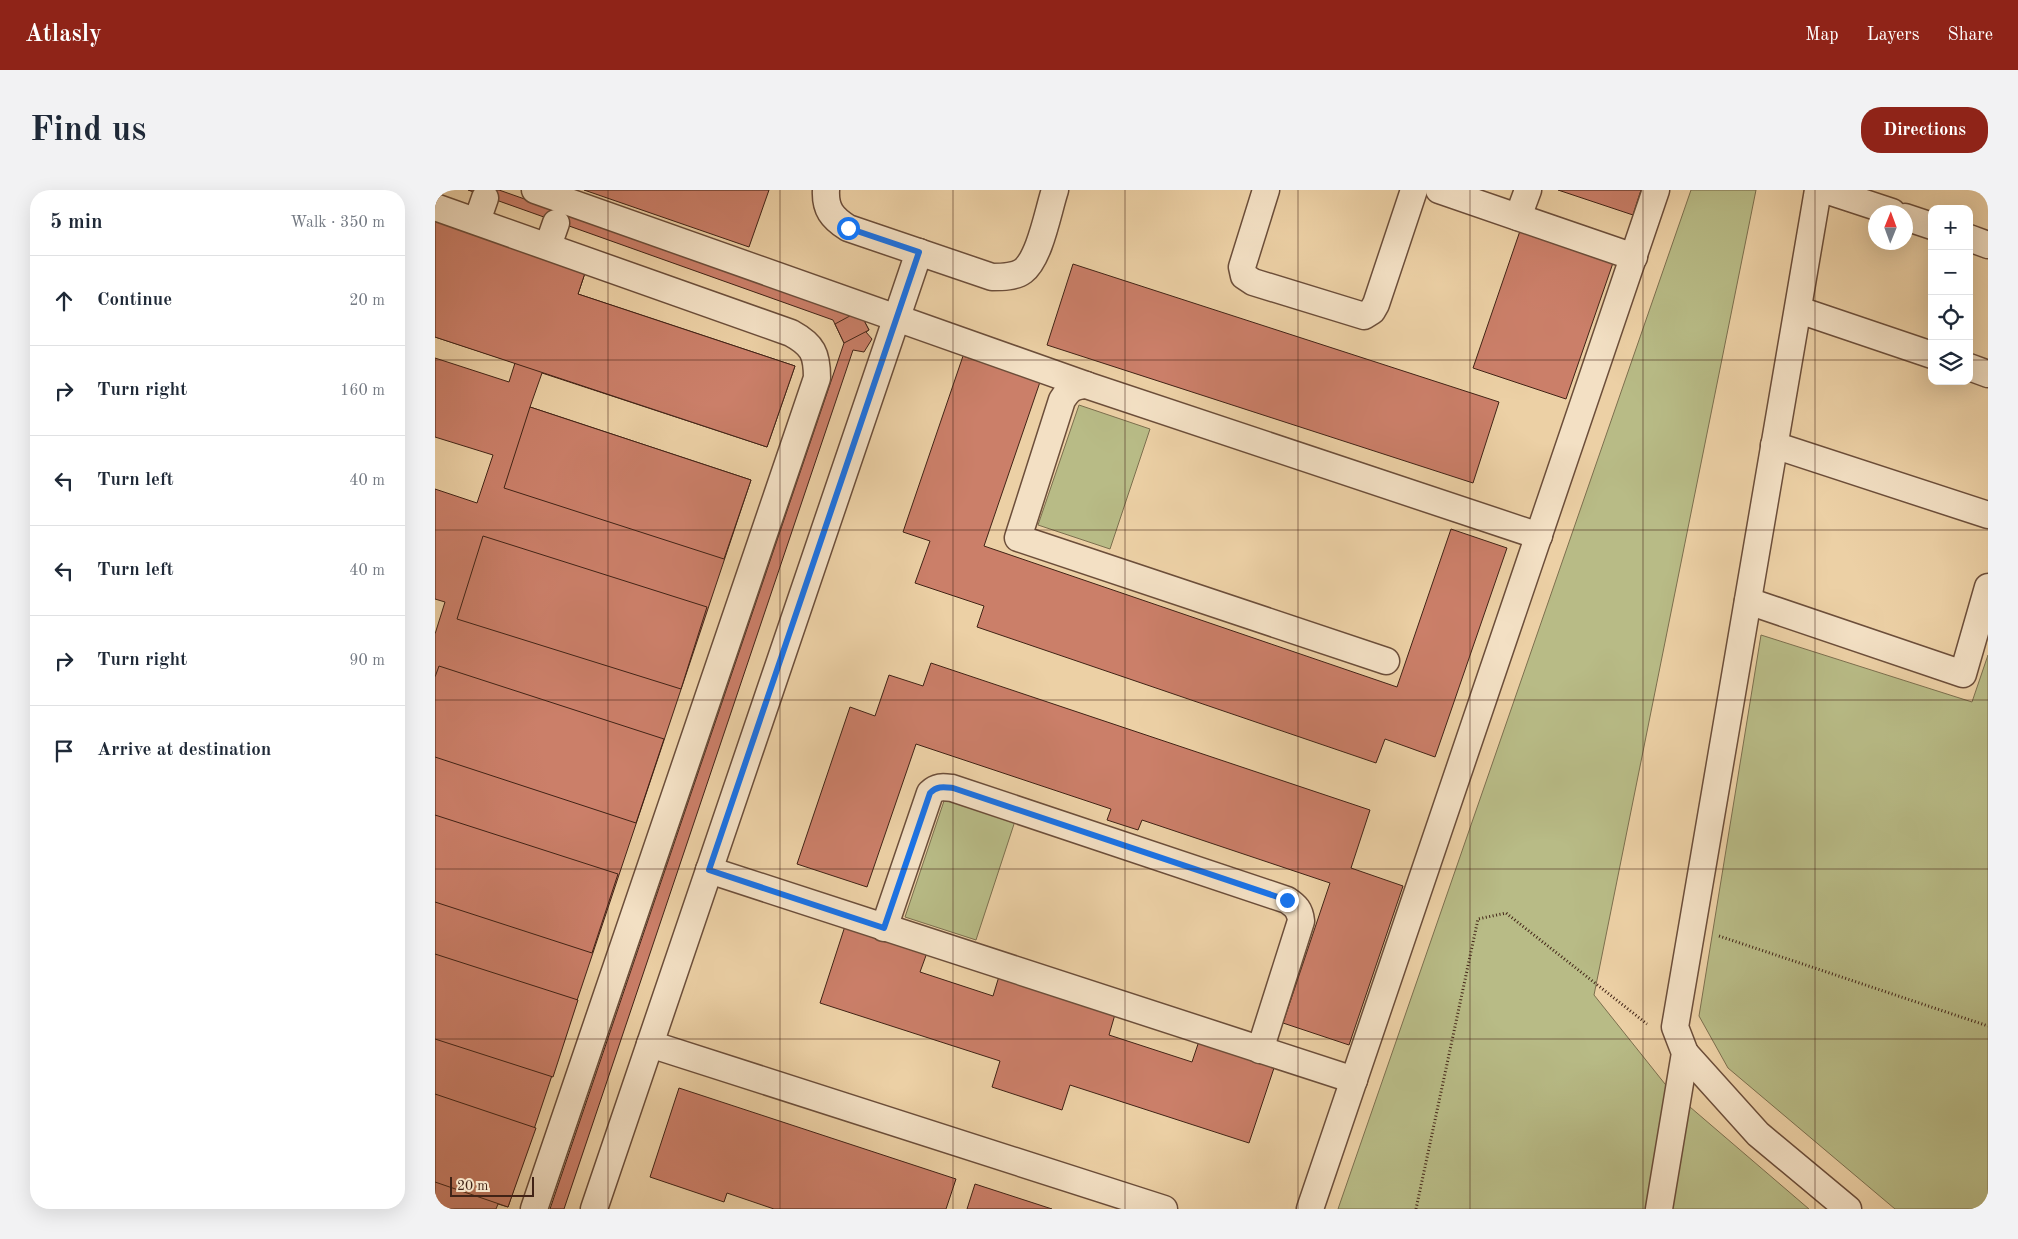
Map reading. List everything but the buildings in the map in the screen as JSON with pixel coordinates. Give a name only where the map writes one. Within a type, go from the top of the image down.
[{"type":"street","points":[[534,1209],[817,378],[817,363],[812,350],[805,340],[557,220],[535,190]]},
{"type":"street","points":[[826,190],[825,201],[835,220],[848,228],[992,277],[1014,275],[1023,270],[1034,256],[1055,190]]},
{"type":"street","points":[[1266,190],[1241,267],[1244,276],[1253,282],[1364,316],[1372,311],[1376,304],[1414,190]]},
{"type":"street","points":[[1439,190],[1634,257]]},
{"type":"street","points":[[1518,217],[1528,190]]},
{"type":"street","points":[[1310,1209],[1656,190]]},
{"type":"street","points":[[1818,190],[1799,310],[1774,445],[1675,1026],[1685,1053],[1758,1134],[1848,1209]]},
{"type":"street","points":[[1825,190],[1871,205]]},
{"type":"street","points":[[435,207],[481,210],[557,220],[896,318],[1086,385],[1539,536]]},
{"type":"street","points":[[1913,220],[1928,225]]},
{"type":"street","points":[[1973,239],[1988,244]]},
{"type":"street","points":[[594,1209],[919,252]]},
{"type":"street","points":[[1799,310],[1928,354]]},
{"type":"street","points":[[1973,368],[1988,374]]},
{"type":"street","points":[[1086,385],[1074,386],[1062,400],[1018,538],[1386,661]]},
{"type":"street","points":[[1774,445],[1988,515]]},
{"type":"street","points":[[1748,601],[1963,674],[1988,587]]},
{"type":"street","points":[[884,928],[930,793],[934,789],[942,787],[953,788],[1287,900],[1296,905],[1301,921],[1261,1050]]},
{"type":"street","points":[[709,870],[1354,1080]]},
{"type":"street","points":[[650,1044],[1164,1209]]},
{"type":"street","points":[[1659,1209],[1685,1053]]},
{"type":"path","points":[[1416,1209],[1478,919],[1506,913],[1685,1053]]},
{"type":"path","points":[[1692,927],[1988,1026]]},
{"type":"green space","points":[[1691,190],[1756,190],[1594,995],[1669,1089],[1809,1209],[1338,1209]]},
{"type":"green space","points":[[1079,405],[1150,429],[1110,549],[1038,525]]},
{"type":"green space","points":[[1761,635],[1972,702],[1988,655],[1988,1209],[1895,1209],[1728,1068],[1699,1016]]},
{"type":"green space","points":[[945,798],[1015,821],[976,940],[905,917]]},
{"type":"route","points":[[848,228],[919,252],[709,870],[884,928],[930,793],[934,789],[942,787],[953,788],[1287,900]]}]
